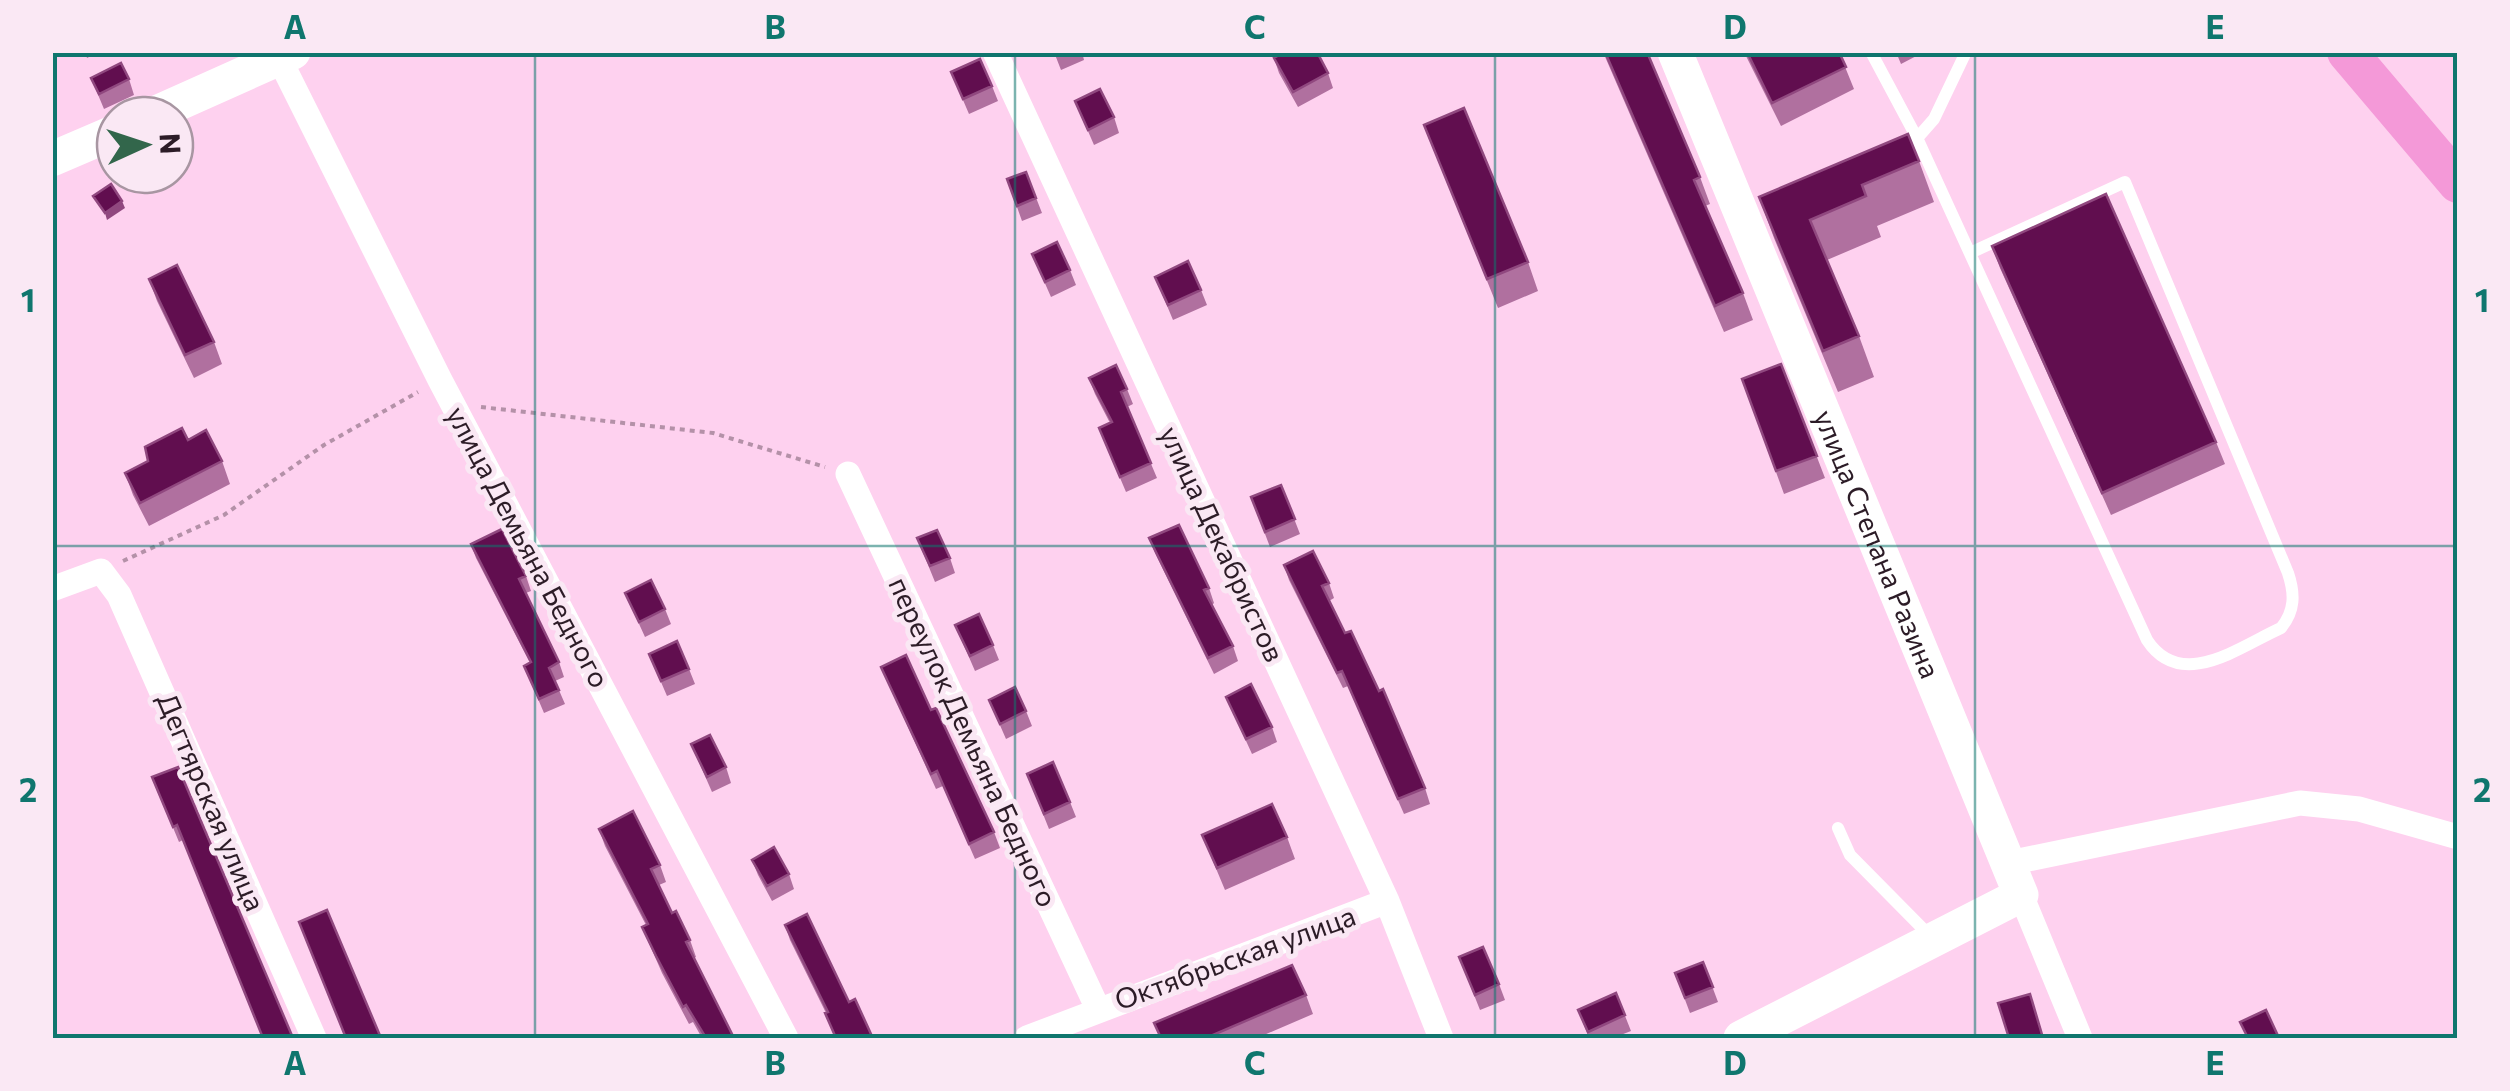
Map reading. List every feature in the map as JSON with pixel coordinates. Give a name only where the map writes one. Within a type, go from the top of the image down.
[{"type":"street","name":"улица Декабристов","points":[[995,52],[1388,901],[1442,1038]]},
{"type":"street","name":"улица Степана Разина","points":[[1674,52],[1753,223],[2080,1038]]},
{"type":"street","points":[[195,95],[283,55]]},
{"type":"street","name":"улица Демьяна Бедного","points":[[283,55],[452,404],[786,1038]]},
{"type":"street","points":[[52,159],[95,141]]},
{"type":"street","name":"переулок Демьяна Бедного","points":[[848,474],[1098,1009]]},
{"type":"street","points":[[52,590],[101,570]]},
{"type":"street","name":"Дегтярская улица","points":[[101,570],[137,632],[314,1038]]},
{"type":"street","points":[[1740,1038],[1936,943],[2015,879],[2300,803],[2359,809],[2458,837]]},
{"type":"street","name":"Октябрьская улица","points":[[1027,1038],[1388,901]]},
{"type":"lane","points":[[1871,52],[1918,140],[1970,253],[2158,656],[2172,664],[2204,665],[2280,628],[2290,618],[2294,589],[2125,182],[1970,253]]},
{"type":"lane","points":[[1896,156],[1918,140],[1934,120],[1966,52]]},
{"type":"lane","points":[[1838,828],[1850,856],[1936,943]]},
{"type":"path","points":[[101,570],[224,515],[374,414],[440,380]]},
{"type":"path","points":[[452,404],[713,433],[848,474]]},
{"type":"building","points":[[1284,52],[1317,52],[1328,73],[1293,92],[1274,58]]},
{"type":"building","points":[[1605,52],[1647,52],[1700,177],[1694,180],[1743,293],[1715,306]]},
{"type":"building","points":[[1747,52],[1839,52],[1846,67],[1772,103]]},
{"type":"building","points":[[980,59],[992,86],[963,99],[951,72]]},
{"type":"building","points":[[121,63],[129,79],[99,94],[91,78]]},
{"type":"building","points":[[1100,89],[1114,117],[1088,130],[1075,101]]},
{"type":"building","points":[[1464,108],[1528,262],[1487,279],[1424,125]]},
{"type":"building","points":[[1908,134],[1919,161],[1862,185],[1866,196],[1810,220],[1859,336],[1823,351],[1759,197]]},
{"type":"building","points":[[1026,172],[1036,198],[1017,206],[1007,179]]},
{"type":"building","points":[[2106,194],[2216,442],[2102,493],[1992,246]]},
{"type":"building","points":[[118,195],[122,201],[105,213],[93,196]]},
{"type":"building","points":[[1057,242],[1070,270],[1045,282],[1032,254]]},
{"type":"building","points":[[1188,261],[1201,290],[1168,305],[1155,277]]},
{"type":"building","points":[[177,265],[214,342],[185,355],[149,279]]},
{"type":"building","points":[[1781,364],[1817,456],[1776,471],[1742,379]]},
{"type":"building","points":[[1116,365],[1127,389],[1121,392],[1151,463],[1120,477],[1099,428],[1112,422],[1089,378]]},
{"type":"building","points":[[182,428],[188,440],[206,430],[222,461],[140,503],[125,473],[148,461],[145,447]]},
{"type":"building","points":[[1281,485],[1295,519],[1265,532],[1251,497]]},
{"type":"building","points":[[1179,525],[1209,588],[1204,590],[1233,646],[1208,658],[1149,538]]},
{"type":"building","points":[[502,529],[526,576],[519,579],[559,662],[549,668],[559,690],[539,699],[524,666],[531,662],[471,544]]},
{"type":"building","points":[[937,530],[950,558],[930,566],[917,538]]},
{"type":"building","points":[[1313,551],[1329,583],[1322,586],[1345,633],[1351,631],[1379,691],[1383,689],[1425,788],[1398,799],[1342,671],[1337,673],[1284,565]]},
{"type":"building","points":[[651,580],[665,609],[639,622],[625,593]]},
{"type":"building","points":[[979,614],[993,645],[970,656],[955,625]]},
{"type":"building","points":[[677,641],[689,669],[661,681],[649,654]]},
{"type":"building","points":[[906,655],[931,710],[936,708],[994,832],[969,844],[937,771],[931,774],[881,667]]},
{"type":"building","points":[[1251,684],[1272,727],[1246,739],[1226,697]]},
{"type":"building","points":[[1015,687],[1026,711],[1000,724],[989,700]]},
{"type":"building","points":[[710,735],[726,767],[707,777],[691,744]]},
{"type":"building","points":[[1053,762],[1070,802],[1044,814],[1027,774]]},
{"type":"building","points":[[178,767],[293,1038],[263,1038],[177,825],[173,827],[152,777]]},
{"type":"building","points":[[1272,804],[1287,837],[1217,868],[1202,835]]},
{"type":"building","points":[[633,811],[660,865],[651,869],[672,913],[676,911],[690,940],[686,942],[734,1038],[706,1038],[686,1005],[683,1007],[642,927],[648,924],[599,829]]},
{"type":"building","points":[[774,847],[789,874],[767,886],[752,860]]},
{"type":"building","points":[[327,910],[381,1038],[346,1038],[299,922]]},
{"type":"building","points":[[807,914],[849,1002],[855,999],[871,1034],[836,1038],[825,1013],[828,1012],[785,925]]},
{"type":"building","points":[[1483,947],[1499,984],[1475,995],[1459,957]]},
{"type":"building","points":[[1703,962],[1713,987],[1685,998],[1675,973]]},
{"type":"building","points":[[1292,965],[1306,995],[1206,1038],[1161,1038],[1154,1023]]},
{"type":"building","points":[[1616,993],[1625,1015],[1588,1032],[1578,1010]]},
{"type":"building","points":[[2030,994],[2043,1038],[2009,1038],[1998,1003]]},
{"type":"building","points":[[2266,1010],[2279,1038],[2248,1038],[2240,1022]]},
{"type":"waterway","points":[[2347,52],[2458,183]]}]
